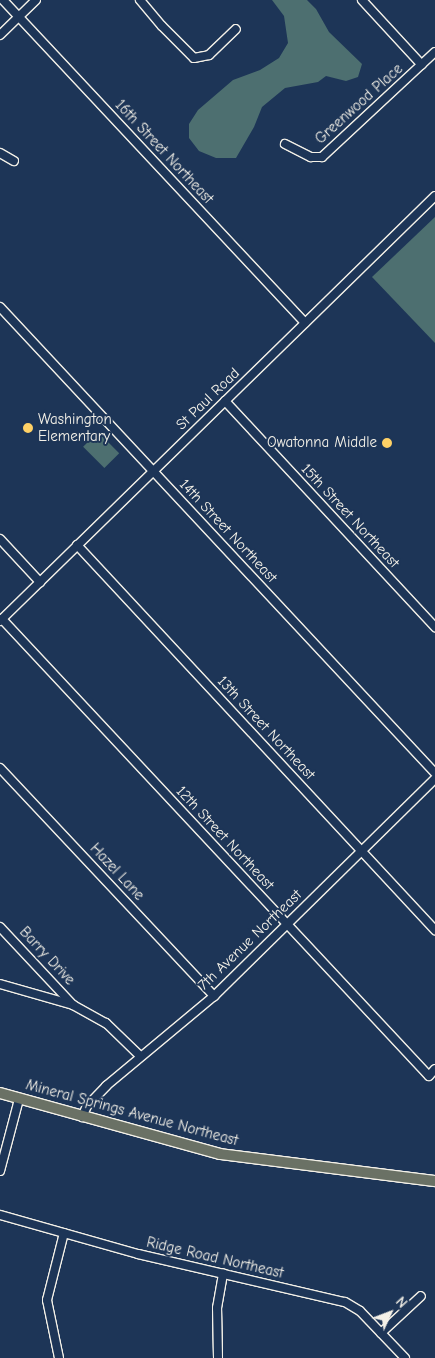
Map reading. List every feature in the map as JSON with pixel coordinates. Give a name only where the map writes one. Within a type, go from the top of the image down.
[{"type":"main road","name":"Mineral Springs Avenue Northeast","points":[[0,1093],[220,1154],[435,1181]]},
{"type":"street","name":"16th Street Northeast","points":[[3,0],[305,324]]},
{"type":"street","points":[[0,35],[36,0]]},
{"type":"street","points":[[140,0],[162,26],[194,58],[209,55],[236,29]]},
{"type":"street","points":[[362,0],[422,65]]},
{"type":"street","name":"Greenwood Place","points":[[285,144],[311,157],[322,156],[435,52]]},
{"type":"street","points":[[0,153],[14,161]]},
{"type":"street","name":"St Paul Road","points":[[1,620],[435,196]]},
{"type":"street","name":"14th Street Northeast","points":[[0,307],[435,773]]},
{"type":"street","name":"15th Street Northeast","points":[[225,401],[435,627]]},
{"type":"street","points":[[0,539],[40,582]]},
{"type":"street","name":"13th Street Northeast","points":[[77,545],[435,930]]},
{"type":"street","name":"12th Street Northeast","points":[[1,620],[428,1076],[435,1069]]},
{"type":"street","name":"Hazel Lane","points":[[0,768],[214,996]]},
{"type":"street","name":"7th Avenue Northeast","points":[[82,1117],[87,1106],[140,1056],[214,996],[435,779]]},
{"type":"street","name":"Barry Drive","points":[[0,927],[73,1005]]},
{"type":"street","name":"Barry Drive","points":[[0,984],[73,1005],[106,1023],[140,1056]]},
{"type":"street","points":[[0,1171],[19,1099]]},
{"type":"street","name":"Ridge Road Northeast","points":[[0,1215],[138,1254],[345,1302],[360,1311],[405,1358]]},
{"type":"street","points":[[59,1358],[47,1300],[64,1233]]},
{"type":"street","points":[[218,1358],[217,1308],[223,1274]]},
{"type":"street","points":[[381,1333],[421,1296]]},
{"type":"green space","points":[[272,0],[307,0],[316,9],[329,32],[362,64],[358,77],[346,81],[326,76],[318,82],[285,88],[262,107],[254,127],[236,158],[216,158],[199,151],[189,138],[189,124],[198,110],[233,80],[260,70],[279,58],[288,43],[284,16]]},
{"type":"green space","points":[[435,217],[435,343],[372,277]]},
{"type":"green space","points":[[98,432],[119,453],[104,468],[83,447]]},
{"type":"place","name":"Washington Elementary","points":[[28,428]]},
{"type":"place","name":"Owatonna Middle","points":[[387,443]]}]
